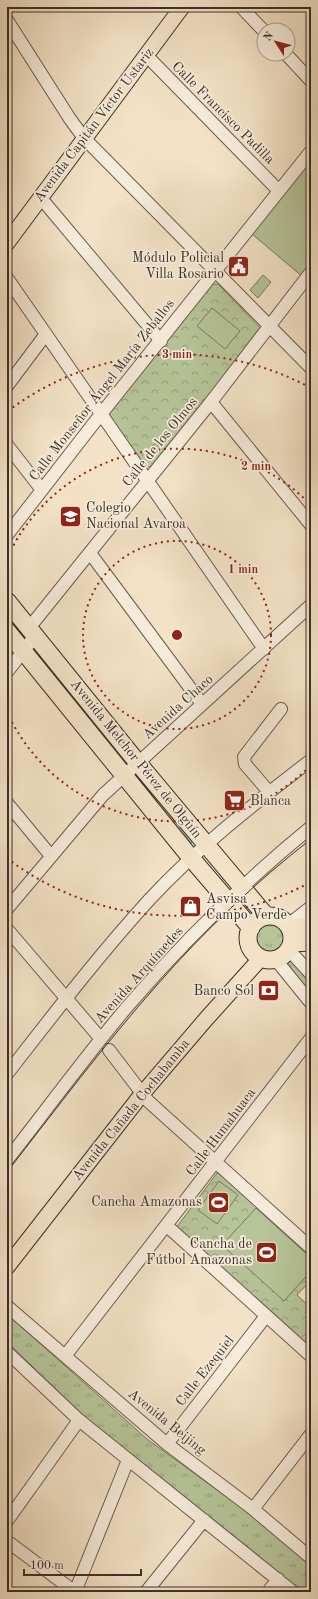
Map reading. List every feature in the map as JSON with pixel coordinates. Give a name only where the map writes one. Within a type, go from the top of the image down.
[{"type":"highway","name":"Avenida Melchor Pérez de Olguín","points":[[7,601],[206,846],[266,916]]},
{"type":"highway","name":"Avenida Melchor Pérez de Olguín","points":[[7,631],[125,774],[191,858],[250,928]]},
{"type":"highway","points":[[278,945],[280,918],[266,916],[257,920],[250,928],[248,940],[278,945],[311,942]]},
{"type":"highway","points":[[278,945],[311,926]]},
{"type":"main road","name":"Avenida Capitán Víctor Ustariz","points":[[7,226],[146,55],[178,8]]},
{"type":"main road","name":"Avenida Capitán Víctor Ustariz","points":[[7,243],[40,197],[81,134],[178,8]]},
{"type":"main road","name":"Avenida Cañada Cochabamba","points":[[7,1254],[139,1090],[278,945]]},
{"type":"main road","name":"Avenida Cañada Cochabamba","points":[[7,1267],[139,1090]]},
{"type":"street","points":[[241,7],[256,23]]},
{"type":"street","points":[[7,20],[81,134],[270,328],[311,368]]},
{"type":"street","name":"Calle Francisco Padilla","points":[[146,55],[279,191]]},
{"type":"street","points":[[293,62],[311,81]]},
{"type":"street","name":"Calle Monseñor Ángel María Zeballos","points":[[7,535],[101,414],[161,341],[311,151]]},
{"type":"street","points":[[40,197],[161,341]]},
{"type":"street","name":"Calle de los Olmos","points":[[7,672],[24,651],[32,632],[90,553],[270,328],[311,272]]},
{"type":"street","points":[[7,278],[264,649]]},
{"type":"street","points":[[7,386],[46,334]]},
{"type":"street","points":[[211,402],[311,525]]},
{"type":"street","points":[[7,445],[42,490]]},
{"type":"street","points":[[90,553],[202,704]]},
{"type":"street","name":"Avenida Chaco","points":[[7,909],[103,795],[311,605]]},
{"type":"street","points":[[269,792],[245,764],[244,757],[281,709]]},
{"type":"street","points":[[7,1074],[66,998],[150,900],[191,858],[269,792],[311,760]]},
{"type":"street","points":[[7,803],[51,856]]},
{"type":"street","name":"Avenida Arquímedes","points":[[7,1160],[101,1040],[153,978],[228,902],[311,827]]},
{"type":"street","name":"Avenida Cañada Cochabamba","points":[[278,945],[311,907]]},
{"type":"street","points":[[7,930],[101,1040]]},
{"type":"street","points":[[278,945],[311,974]]},
{"type":"street","points":[[278,945],[311,1003]]},
{"type":"street","name":"Calle Humahuaca","points":[[65,1356],[217,1162],[311,1038]]},
{"type":"street","points":[[109,1050],[139,1090],[311,1248]]},
{"type":"street","points":[[167,1226],[311,1356]]},
{"type":"street","name":"Avenida Beijing","points":[[7,1306],[167,1444],[254,1509],[311,1558]]},
{"type":"street","name":"Calle Ezequiel","points":[[167,1444],[266,1316]]},
{"type":"street","points":[[7,1352],[79,1420],[278,1579],[292,1592]]},
{"type":"street","points":[[7,1521],[79,1420]]},
{"type":"street","points":[[254,1509],[311,1434]]},
{"type":"street","points":[[7,1541],[75,1592],[128,1460]]},
{"type":"street","points":[[146,1592],[204,1520]]},
{"type":"street","points":[[268,1592],[278,1579]]},
{"type":"green space","points":[[311,160],[311,267],[303,277],[252,234]]},
{"type":"green space","points":[[263,275],[271,282],[258,298],[250,290]]},
{"type":"green space","points":[[218,284],[262,330],[154,466],[147,467],[141,464],[110,419],[109,414],[210,285]]},
{"type":"green space","points":[[212,308],[240,331],[225,349],[197,326]]},
{"type":"green space","points":[[33,645],[127,758],[122,762],[31,652]]},
{"type":"green space","points":[[142,778],[194,840],[190,844],[138,783]]},
{"type":"green space","points":[[270,924],[280,928],[284,938],[280,948],[270,952],[260,948],[256,938],[260,928]]},
{"type":"green space","points":[[295,959],[311,982],[311,995],[285,964]]},
{"type":"green space","points":[[217,1173],[222,1175],[311,1255],[311,1280],[297,1295],[311,1308],[311,1351],[176,1228]]},
{"type":"green space","name":"Cancha Amazonas","points":[[219,1181],[238,1195],[217,1224],[198,1210]]},
{"type":"green space","name":"Cancha de Fútbol Amazonas","points":[[256,1208],[311,1258],[311,1271],[284,1301],[222,1245]]},
{"type":"green space","points":[[7,1314],[147,1439],[250,1514],[311,1566],[311,1592],[300,1592],[259,1556],[84,1416],[7,1342]]},
{"type":"tram line","points":[[7,1172],[99,1054],[175,965],[211,927],[250,890],[311,839]]},
{"type":"place","name":"Módulo Policial Villa Rosario","points":[[239,266]]},
{"type":"place","name":"Colegio Nacional Avaroa","points":[[70,516]]},
{"type":"place","name":"Blanca","points":[[235,801]]},
{"type":"place","name":"Asvisa Campo Verde","points":[[190,907]]},
{"type":"place","name":"Banco Sol","points":[[269,991]]},
{"type":"place","name":"Cancha Amazonas","points":[[218,1202]]},
{"type":"place","name":"Cancha de Fútbol Amazonas","points":[[267,1252]]}]
